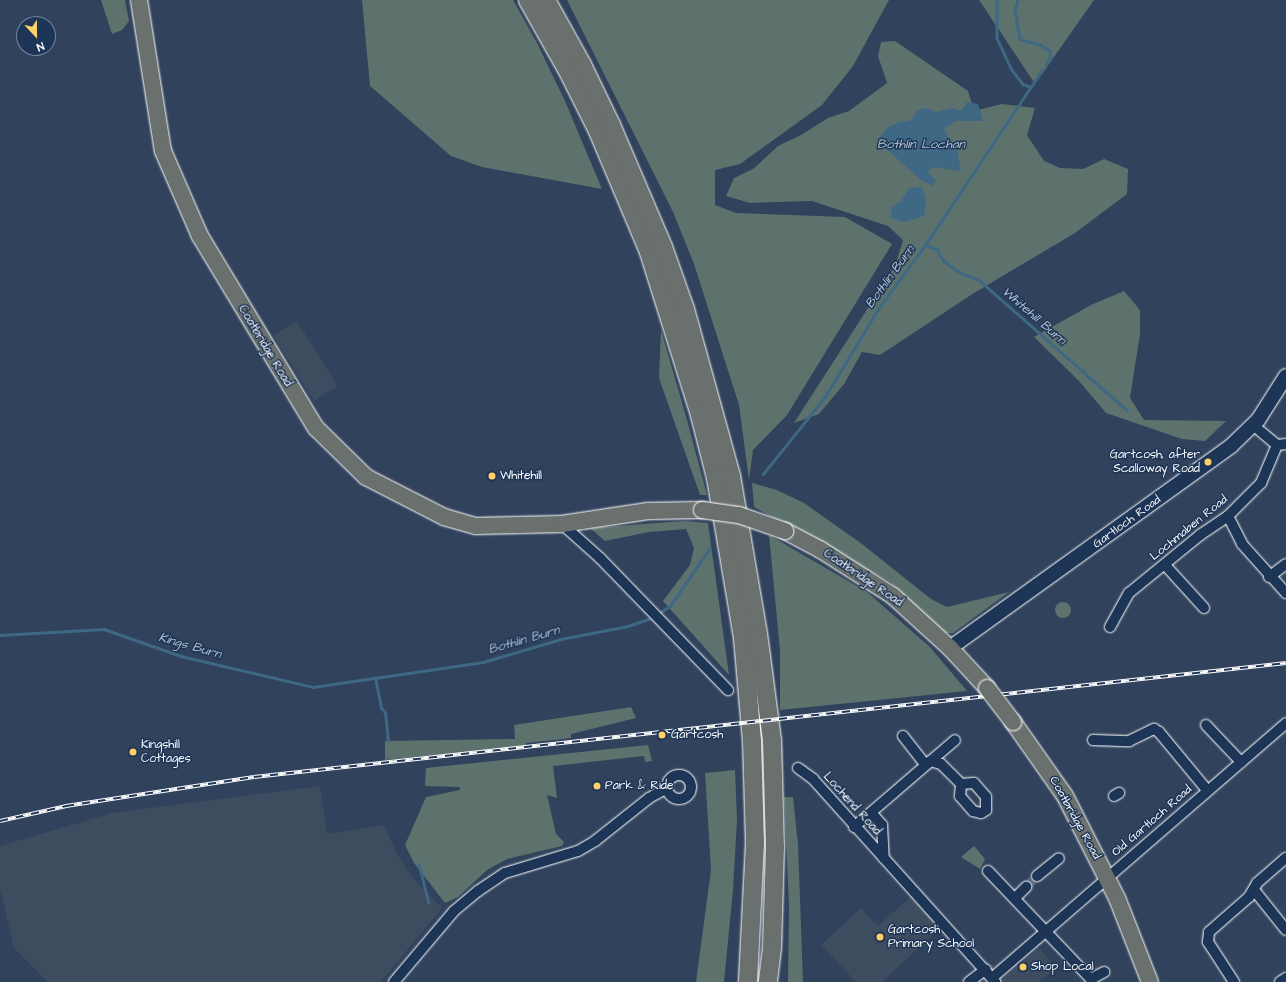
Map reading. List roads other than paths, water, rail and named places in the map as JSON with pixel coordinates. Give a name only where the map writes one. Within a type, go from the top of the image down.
[{"type":"highway","points":[[528,0],[568,71],[625,190],[670,314],[700,415],[729,546],[743,638],[752,741],[755,843],[748,982]]},
{"type":"highway","points":[[546,0],[582,65],[611,124],[663,247],[685,309],[730,476],[758,634],[772,740],[775,847],[772,948],[773,982]]},
{"type":"highway","points":[[742,982],[753,902]]},
{"type":"highway","points":[[768,982],[772,948]]},
{"type":"main road","name":"Coatbridge Road","points":[[139,0],[163,151],[200,236],[316,428],[366,477],[444,517],[476,526],[562,524],[648,511],[702,510],[739,515],[784,531],[821,550],[893,596],[950,648],[987,688],[1066,796],[1106,877],[1150,982]]},
{"type":"main road","name":"Gartloch Road","points":[[950,648],[1232,446],[1253,425],[1286,376]]},
{"type":"street","points":[[1253,425],[1282,444]]},
{"type":"street","name":"Lochmaben Road","points":[[1110,627],[1129,593],[1200,535],[1228,516],[1261,483],[1282,444]]},
{"type":"street","points":[[1228,516],[1242,544],[1270,577],[1286,593]]},
{"type":"street","points":[[562,524],[600,558],[643,605],[728,690]]},
{"type":"street","points":[[1270,577],[1286,564]]},
{"type":"street","points":[[1164,565],[1204,608]]},
{"type":"street","name":"Old Gartloch Road","points":[[994,980],[1045,931],[1106,877],[1286,723]]},
{"type":"street","points":[[1206,725],[1240,762]]},
{"type":"street","points":[[1093,740],[1110,743],[1129,741],[1154,729],[1159,732],[1207,790]]},
{"type":"street","points":[[903,736],[928,763],[941,764],[961,784]]},
{"type":"street","points":[[854,827],[955,740]]},
{"type":"street","name":"Lochend Road","points":[[798,768],[813,779],[854,827],[986,969],[994,980]]},
{"type":"street","points":[[394,982],[454,911],[478,891],[505,873],[578,851],[595,841],[649,798],[667,788]]},
{"type":"street","name":"Lochend Road","points":[[868,816],[875,817],[882,825],[884,859]]},
{"type":"street","points":[[1037,876],[1059,858]]},
{"type":"street","points":[[1234,982],[1208,938],[1214,928],[1254,890],[1257,883],[1286,858]]},
{"type":"street","points":[[988,871],[1092,981],[1104,972]]},
{"type":"street","points":[[1015,898],[1026,887]]},
{"type":"street","points":[[1254,890],[1286,930]]},
{"type":"street","points":[[969,982],[986,969]]},
{"type":"street","points":[[1280,982],[1286,978]]},
{"type":"water","name":"Bothlin Lochan","points":[[967,102],[978,104],[983,121],[955,121],[944,130],[957,150],[961,171],[932,167],[928,172],[936,181],[932,186],[920,179],[883,146],[880,137],[887,128],[899,122],[910,121],[918,110],[926,108],[937,112],[952,108],[961,111]]},
{"type":"water","points":[[917,187],[923,189],[926,201],[924,216],[905,222],[891,218],[892,207],[902,200],[908,189]]},
{"type":"waterway","name":"Bothlin Burn","points":[[997,0],[997,38],[1012,70],[1023,84],[1030,87]]},
{"type":"waterway","name":"Bothlin Burn","points":[[1018,0],[1015,10],[1020,39],[1041,45],[1050,51],[1051,57],[1046,65]]},
{"type":"waterway","name":"Bothlin Burn","points":[[763,474],[825,397],[878,309],[925,245],[1042,70]]},
{"type":"waterway","name":"Whitehill Burn","points":[[925,245],[937,249],[944,261],[959,272],[979,280],[1127,410]]},
{"type":"waterway","name":"Bothlin Burn","points":[[658,614],[670,606],[709,549]]},
{"type":"waterway","name":"Bothlin Burn","points":[[388,741],[385,713],[381,708],[375,678],[483,662],[561,639],[628,626],[654,617]]},
{"type":"waterway","name":"Kings Burn","points":[[0,635],[104,629],[181,656],[313,687],[375,678]]},
{"type":"waterway","name":"Bothlin Burn","points":[[419,864],[429,903]]},
{"type":"tunnel","points":[[1026,887],[1037,876]]},
{"type":"railway","points":[[0,821],[66,806],[254,777],[1286,663]]},
{"type":"place","name":"Gartcosh, after Scalloway Road","points":[[1208,462]]},
{"type":"place","name":"Whitehill","points":[[492,476]]},
{"type":"place","name":"Gartcosh","points":[[662,735]]},
{"type":"place","name":"Kingshill Cottages","points":[[133,752]]},
{"type":"place","name":"Park & Ride","points":[[597,786]]},
{"type":"place","name":"Gartcosh Primary School","points":[[880,937]]},
{"type":"place","name":"Shop Local","points":[[1023,967]]}]
